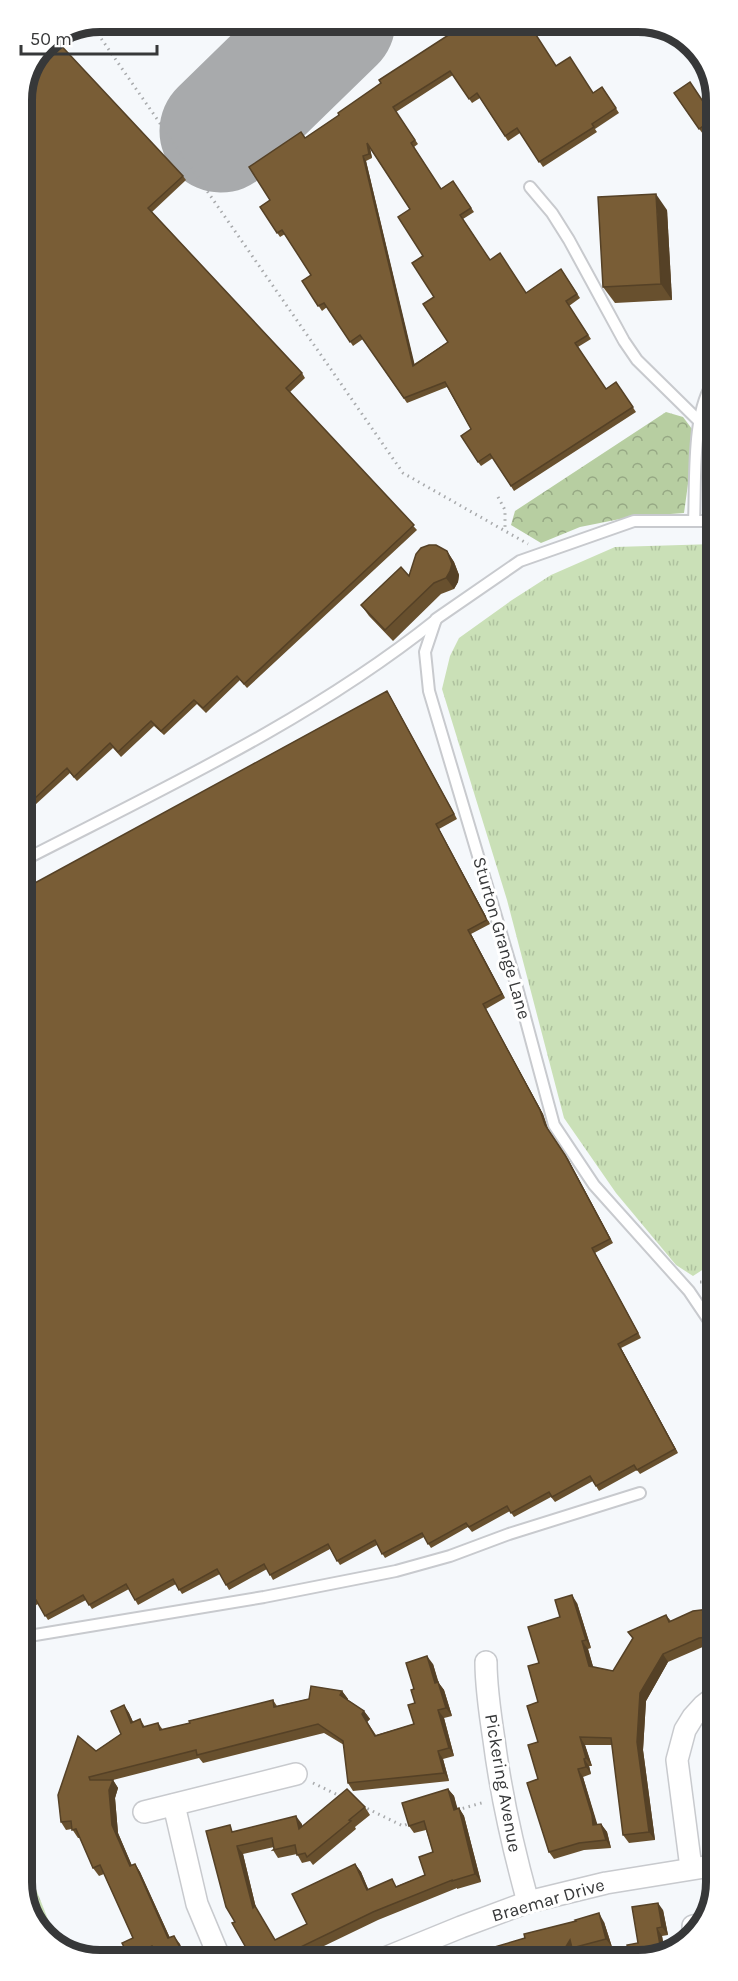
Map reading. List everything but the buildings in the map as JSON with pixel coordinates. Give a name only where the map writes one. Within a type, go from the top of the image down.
[{"type":"street","name":"Pickering Avenue","points":[[486,1662],[486,1687],[501,1797],[528,1902]]},
{"type":"street","points":[[691,1868],[677,1760],[680,1745],[693,1717],[706,1704]]},
{"type":"street","points":[[144,1812],[296,1774]]},
{"type":"street","points":[[174,1804],[197,1904],[216,1949]]},
{"type":"street","name":"Braemar Drive","points":[[419,1950],[528,1902],[606,1883],[706,1866]]},
{"type":"lane","points":[[530,187],[552,213],[569,240],[613,322],[638,360],[699,421]]},
{"type":"lane","points":[[694,521],[699,421],[706,400]]},
{"type":"lane","points":[[32,856],[270,732],[400,649],[436,619],[520,561],[634,521],[706,521]]},
{"type":"lane","name":"Sturton Grange Lane","points":[[436,619],[424,652],[429,691],[515,980],[554,1125],[594,1185],[689,1291],[706,1316]]},
{"type":"lane","points":[[32,1636],[264,1597],[396,1571],[450,1556],[509,1533],[640,1493]]},
{"type":"path","points":[[98,32],[403,473],[543,553]]},
{"type":"path","points":[[498,497],[505,510],[505,531]]},
{"type":"path","points":[[296,1774],[350,1800]]},
{"type":"path","points":[[447,1813],[501,1797]]},
{"type":"path","points":[[360,1805],[403,1826],[414,1822]]},
{"type":"green space","points":[[666,412],[683,417],[695,433],[684,513],[630,517],[580,527],[541,543],[511,525],[515,511]]},
{"type":"green space","points":[[706,544],[706,1268],[693,1276],[676,1265],[616,1193],[564,1118],[507,900],[442,689],[450,656],[459,638],[551,575],[615,547]]},
{"type":"green space","points":[[32,1879],[53,1931],[38,1912],[32,1891]]},
{"type":"runway","points":[[221,131],[323,32]]}]
